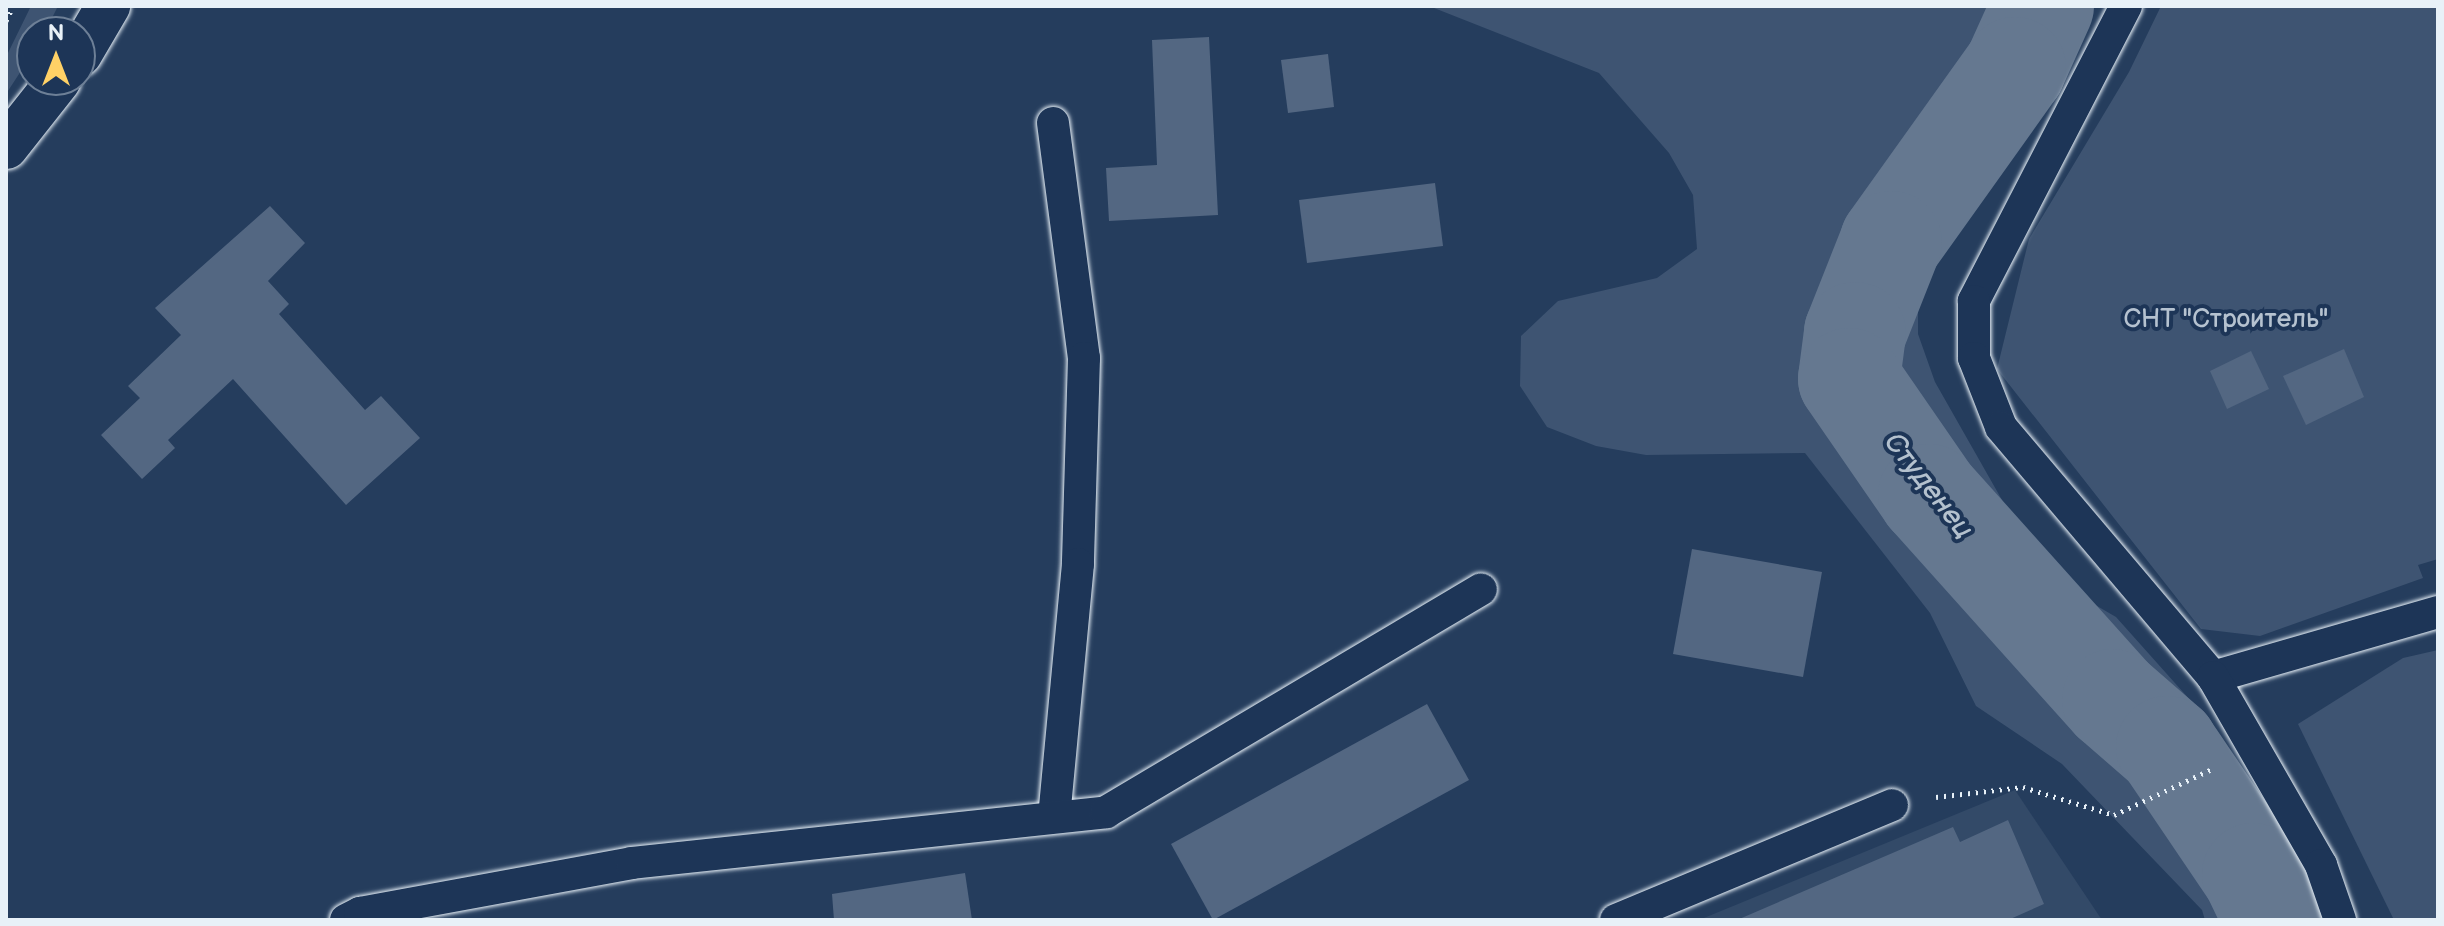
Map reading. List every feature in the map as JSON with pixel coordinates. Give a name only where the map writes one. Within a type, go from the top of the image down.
[{"type":"main road","points":[[96,27],[108,6]]},
{"type":"main road","points":[[6,147],[46,96]]},
{"type":"lane","points":[[2126,6],[1974,301],[1974,358],[2001,427],[2213,677],[2321,865],[2340,920]]},
{"type":"lane","points":[[1053,123],[1084,358],[1078,564],[1054,817]]},
{"type":"lane","points":[[346,920],[360,913],[632,863],[1106,812],[1481,589]]},
{"type":"lane","points":[[2213,677],[2438,612]]},
{"type":"lane","points":[[1616,920],[1892,805]]},
{"type":"path","points":[[6,21],[13,6]]},
{"type":"path","points":[[1892,805],[2023,787],[2114,815],[2154,800],[2212,768]]},
{"type":"shaded area","points":[[2015,790],[2102,920],[1699,920]]},
{"type":"green space","points":[[31,6],[58,6],[53,16],[26,16]]},
{"type":"green space","points":[[1429,6],[2063,6],[2014,115],[1990,158],[1957,195],[1918,284],[1918,334],[1935,382],[2035,558],[2073,592],[2116,617],[2216,729],[2243,771],[2315,920],[2205,920],[2202,910],[2062,764],[1976,706],[1930,613],[1805,453],[1646,455],[1596,446],[1547,427],[1520,386],[1521,336],[1558,301],[1657,278],[1697,249],[1693,195],[1669,153],[1599,73]]},
{"type":"green space","name":"СНТ \"Строитель\"","points":[[2161,6],[2438,6],[2438,559],[2418,565],[2423,578],[2260,636],[2201,629],[1997,369],[2029,239],[2129,72]]},
{"type":"green space","points":[[16,37],[16,79],[6,94],[6,57]]},
{"type":"green space","points":[[2438,650],[2438,920],[2394,920],[2298,724],[2403,658]]},
{"type":"building","points":[[1209,37],[1218,215],[1109,221],[1106,168],[1157,165],[1152,40]]},
{"type":"building","points":[[1328,54],[1334,107],[1288,113],[1281,60]]},
{"type":"building","points":[[1435,183],[1443,246],[1307,263],[1299,200]]},
{"type":"building","points":[[270,206],[305,243],[268,281],[289,304],[279,314],[365,410],[381,396],[420,438],[346,505],[233,379],[168,440],[175,448],[142,479],[101,435],[140,398],[128,386],[181,335],[155,308]]},
{"type":"building","points":[[2344,349],[2364,397],[2306,425],[2283,376]]},
{"type":"building","points":[[2251,351],[2269,389],[2227,409],[2210,371]]},
{"type":"building","points":[[1692,549],[1822,572],[1803,677],[1673,654]]},
{"type":"building","points":[[1427,704],[1469,780],[1213,920],[1171,844]]},
{"type":"building","points":[[2008,820],[2044,904],[2008,920],[1737,920],[1953,827],[1960,842]]},
{"type":"building","points":[[965,873],[972,920],[834,920],[832,894]]},
{"type":"waterway","name":"Студенец","points":[[2043,6],[2015,68],[1891,242],[1855,333],[1849,379],[1929,495],[2113,700],[2167,747],[2253,874],[2275,920]]}]
